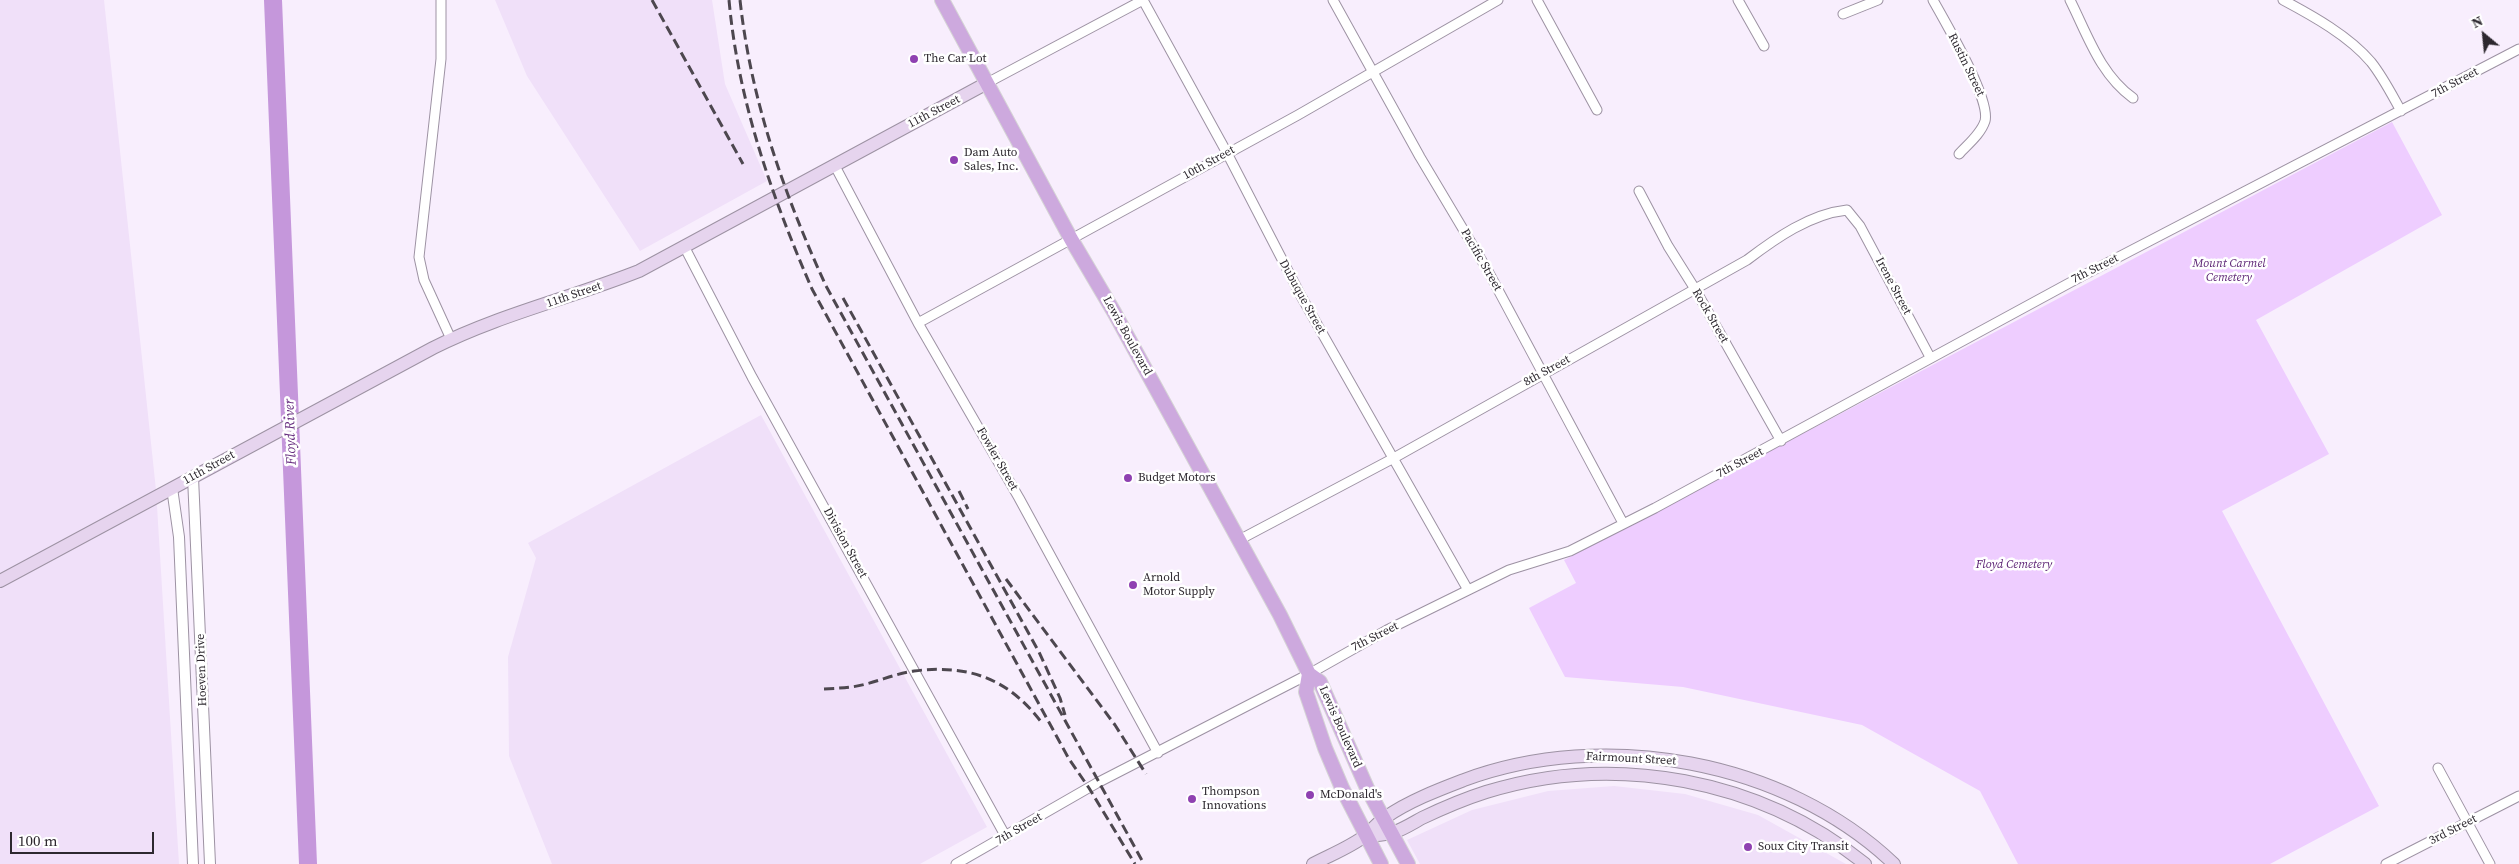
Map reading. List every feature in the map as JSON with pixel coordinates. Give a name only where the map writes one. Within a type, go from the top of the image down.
[{"type":"main road","name":"Lewis Boulevard","points":[[942,0],[1071,238],[1114,312],[1280,615],[1309,674],[1320,682],[1367,788],[1408,864]]},
{"type":"main road","name":"11th Street","points":[[0,581],[451,339],[597,288],[639,271],[685,248],[987,84]]},
{"type":"main road","name":"Lewis Boulevard","points":[[1309,674],[1306,692],[1325,748],[1365,836],[1381,864]]},
{"type":"main road","name":"Fairmount Street","points":[[1365,836],[1384,818],[1465,779],[1505,768],[1578,756],[1648,757],[1709,767],[1770,788],[1806,804],[1855,832],[1894,864]]},
{"type":"main road","name":"Fairmount Street","points":[[1365,836],[1391,833],[1444,807],[1514,784],[1572,775],[1636,774],[1700,784],[1766,804],[1801,820],[1865,864]]},
{"type":"main road","points":[[1313,864],[1365,836]]},
{"type":"street","points":[[441,0],[441,59],[419,257],[424,280],[451,339]]},
{"type":"street","name":"11th Street","points":[[987,84],[1143,0]]},
{"type":"street","name":"Dubuque Street","points":[[1143,0],[1227,152],[1296,288],[1468,590]]},
{"type":"street","name":"Pacific Street","points":[[1333,0],[1372,72],[1488,270],[1623,523]]},
{"type":"street","name":"10th Street","points":[[918,323],[1372,72],[1498,0]]},
{"type":"street","points":[[1537,0],[1597,110]]},
{"type":"street","points":[[1738,0],[1764,46]]},
{"type":"street","points":[[1843,14],[1878,0]]},
{"type":"street","name":"Rustin Street","points":[[1933,0],[1978,88],[1985,109],[1985,121],[1982,127],[1958,154]]},
{"type":"street","points":[[2070,0],[2103,68],[2118,87],[2133,98]]},
{"type":"street","points":[[2283,0],[2336,32],[2358,49],[2381,76],[2401,111]]},
{"type":"street","name":"7th Street","points":[[956,864],[1098,783],[1309,674],[1388,630],[1509,570],[1570,551],[1781,440],[1930,356],[2519,50]]},
{"type":"street","name":"Fowler Street","points":[[835,166],[918,323],[1019,498],[1158,753]]},
{"type":"street","name":"Rock Street","points":[[1639,191],[1668,246],[1695,289],[1781,440]]},
{"type":"street","name":"8th Street","points":[[1239,540],[1392,458],[1747,260],[1770,243],[1808,222],[1832,212],[1846,210],[1853,218]]},
{"type":"street","name":"Irene Street","points":[[1853,218],[1860,226],[1930,356]]},
{"type":"street","name":"Division Street","points":[[685,248],[752,377],[1006,836]]},
{"type":"street","name":"Hoeven Drive","points":[[193,477],[210,864]]},
{"type":"street","name":"Hoeven Drive","points":[[172,488],[179,537],[193,864]]},
{"type":"street","points":[[2438,768],[2490,864]]},
{"type":"street","name":"3rd Street","points":[[2386,864],[2519,796]]},
{"type":"shaded area","points":[[0,0],[104,0],[156,490],[179,864],[0,864]]},
{"type":"shaded area","points":[[495,0],[712,0],[725,84],[767,181],[640,251],[527,76]]},
{"type":"shaded area","points":[[761,415],[987,827],[920,864],[552,864],[509,756],[508,657],[536,558],[528,543]]},
{"type":"shaded area","points":[[1614,786],[1685,794],[1758,815],[1846,864],[1420,864],[1407,840],[1472,810],[1548,791]]},
{"type":"green space","name":"Floyd Cemetery","points":[[2392,122],[2442,215],[2256,320],[2329,454],[2222,511],[2379,806],[2270,864],[2018,864],[1980,791],[1862,725],[1683,687],[1565,677],[1529,608],[1576,583],[1564,560]]},
{"type":"waterway","name":"Floyd River","points":[[273,0],[308,864]]},
{"type":"railway","points":[[652,0],[743,164]]},
{"type":"railway","points":[[729,0],[740,75],[759,148],[783,219],[812,289],[1069,759],[1135,864]]},
{"type":"railway","points":[[740,0],[752,74],[771,146],[796,217],[826,286],[1144,864]]},
{"type":"railway","points":[[843,298],[1039,652],[1060,698],[1065,715]]},
{"type":"railway","points":[[959,491],[968,509]]},
{"type":"railway","points":[[1006,579],[1115,725],[1146,774]]},
{"type":"railway","points":[[824,689],[861,685],[914,671],[953,670],[970,673],[1002,685],[1016,695],[1042,723]]},
{"type":"place","name":"The Car Lot","points":[[914,59]]},
{"type":"place","name":"Dam Auto Sales, Inc.","points":[[954,160]]},
{"type":"place","name":"Budget Motors","points":[[1128,478]]},
{"type":"place","name":"Arnold Motor Supply","points":[[1133,585]]},
{"type":"place","name":"McDonald's","points":[[1310,795]]},
{"type":"place","name":"Thompson Innovations","points":[[1192,799]]},
{"type":"place","name":"Soux City Transit","points":[[1748,847]]},
{"type":"park label","name":"Mount Carmel Cemetery","points":[[2229,271]]}]
